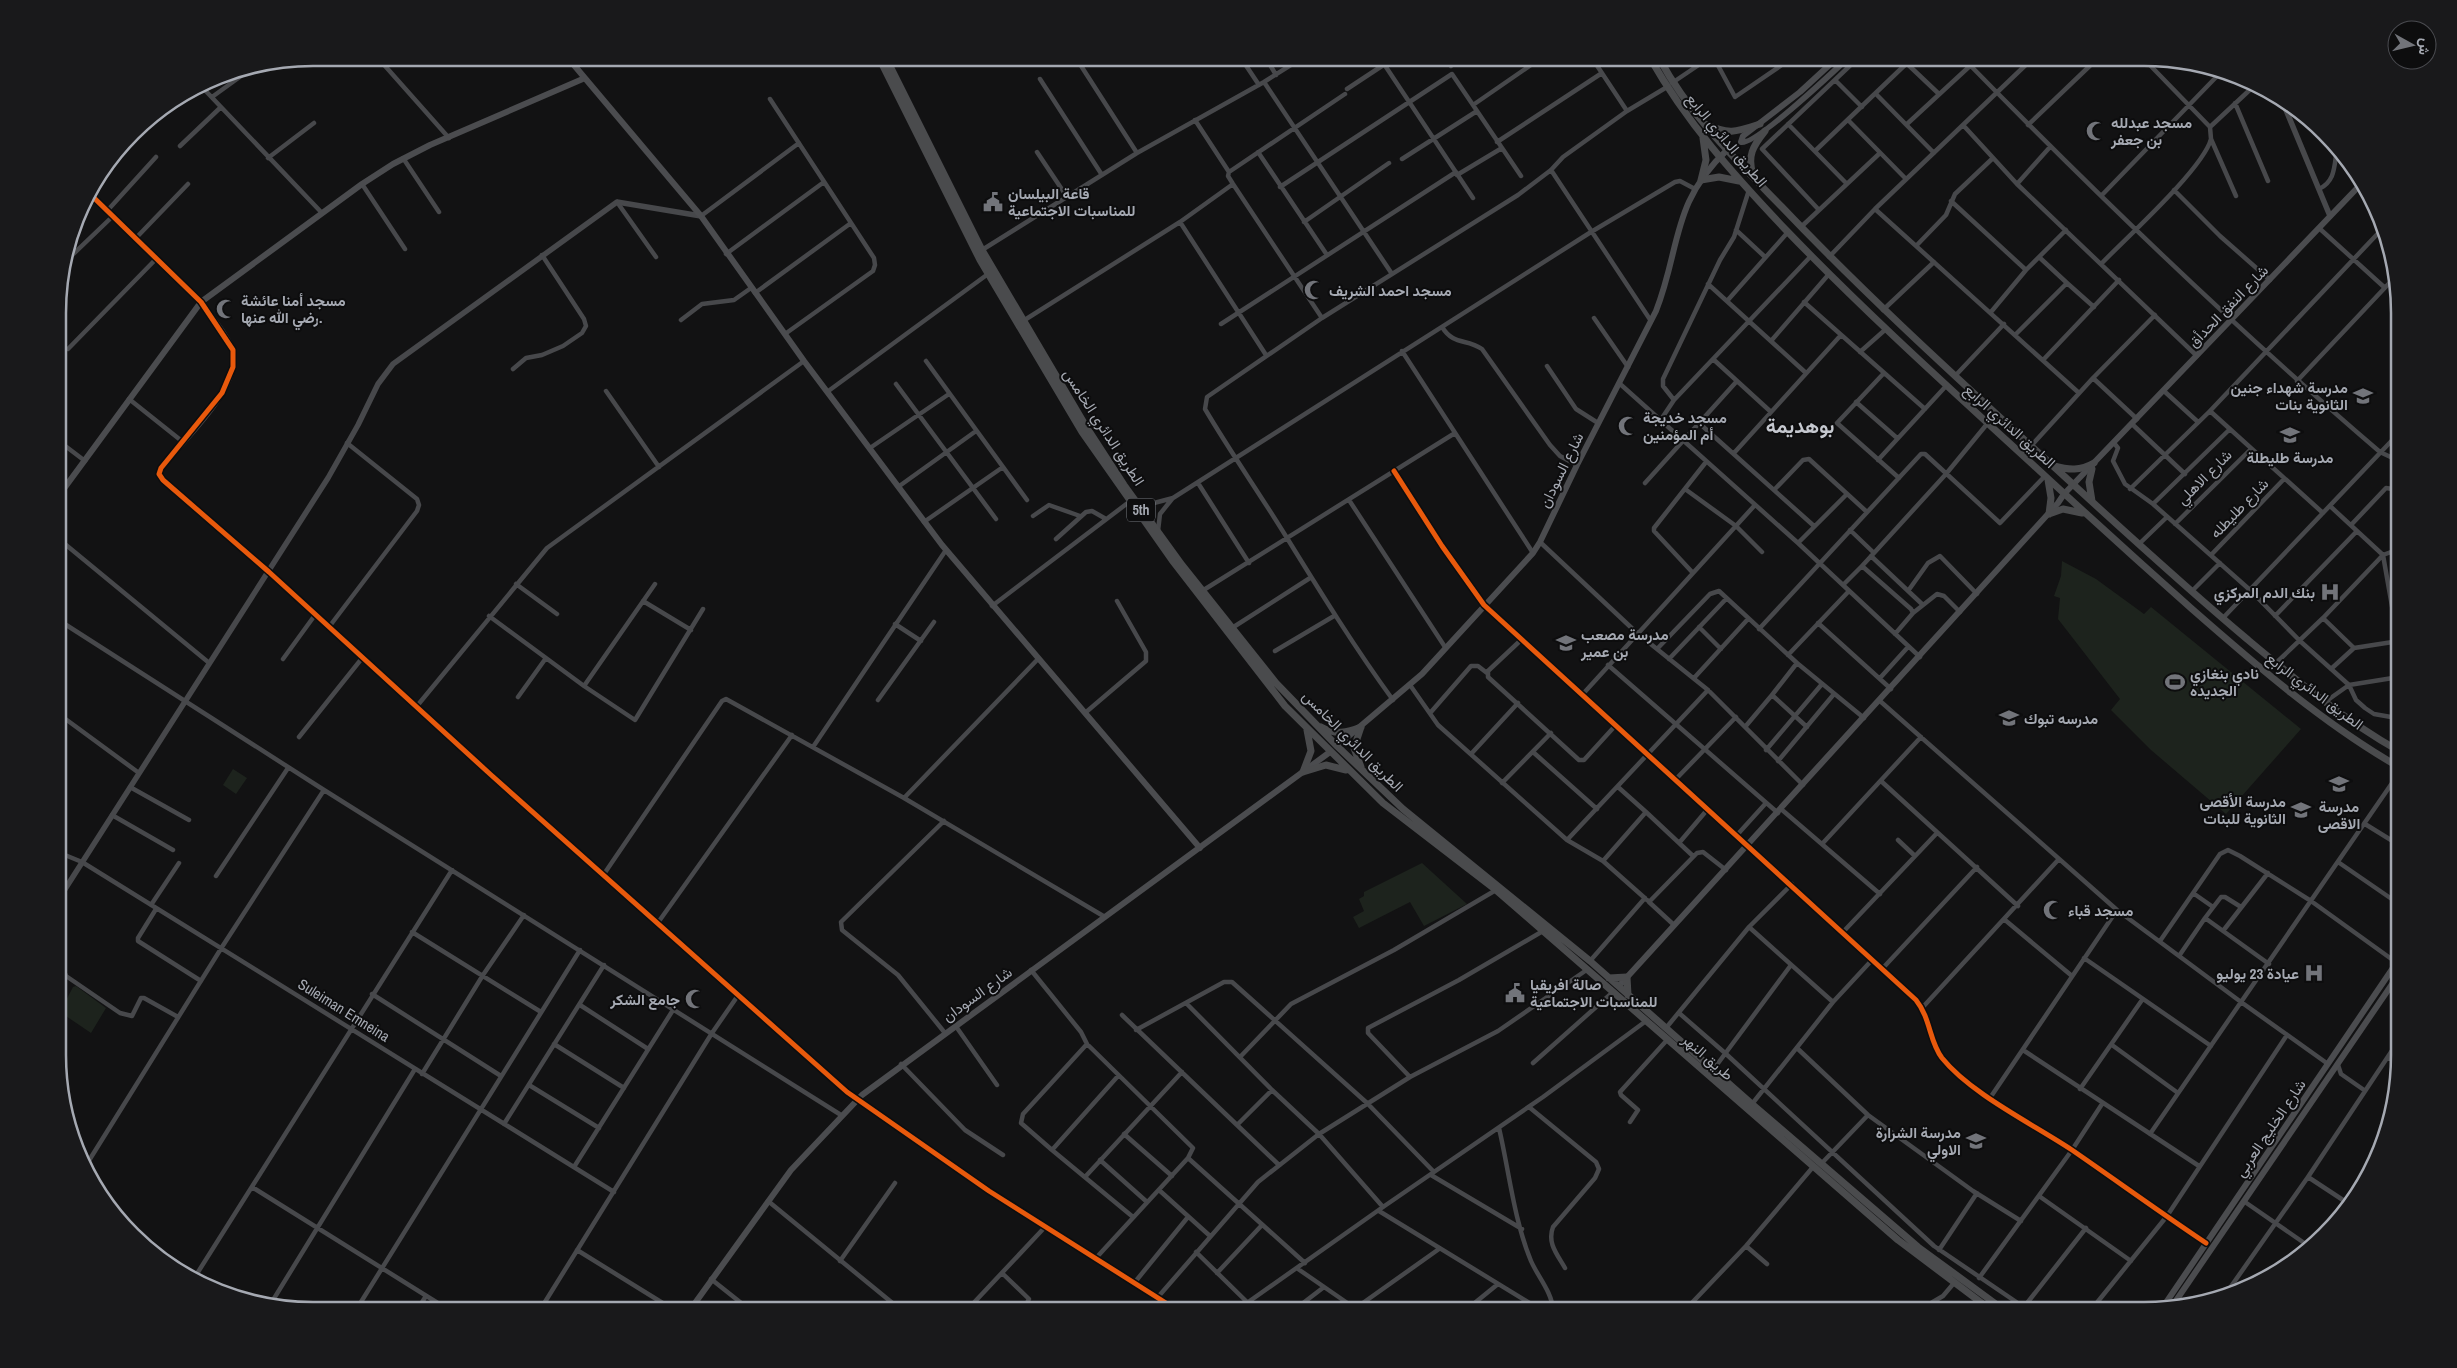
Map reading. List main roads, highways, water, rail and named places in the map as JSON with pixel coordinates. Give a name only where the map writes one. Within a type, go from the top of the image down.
[{"type":"main road","points":[[575,66],[701,216],[726,254],[804,361],[946,550],[1200,848]]},
{"type":"main road","name":"الطريق الدائري الخامس","points":[[883,66],[988,274],[1029,338],[1082,432],[1275,695],[1383,803],[1410,822]]},
{"type":"main road","name":"الطريق الدائري الخامس","points":[[890,66],[982,250],[1022,321],[1029,338]]},
{"type":"main road","name":"الطريق الدائري الرابع","points":[[1656,66],[1702,123],[1727,150],[1829,257],[1883,310],[2074,486],[2223,618],[2325,702],[2391,747]]},
{"type":"main road","name":"الطريق الدائري الرابع","points":[[1662,66],[1670,85],[1703,138],[1741,182],[1828,274],[2065,495],[2260,667],[2347,734],[2391,762]]},
{"type":"main road","points":[[1827,66],[1800,92],[1743,136],[1742,142],[1749,143],[1839,66]]},
{"type":"main road","points":[[66,486],[201,302],[362,184],[403,158],[585,78]]},
{"type":"main road","points":[[1702,123],[1716,130],[1734,133],[1760,124]]},
{"type":"main road","points":[[1754,178],[1751,167],[1751,153],[1765,130]]},
{"type":"main road","points":[[1703,138],[1706,160],[1701,180],[1726,178],[1741,182]]},
{"type":"main road","name":"شارع السودان","points":[[1337,746],[1410,685],[1540,542],[1662,296],[1683,212],[1701,180],[1727,150]]},
{"type":"main road","name":"شارع النفق الحدأق","points":[[1619,986],[1920,658],[2065,495],[2357,188]]},
{"type":"main road","points":[[1911,352],[1919,343]]},
{"type":"main road","points":[[2052,466],[2072,470],[2093,466],[2089,488],[2094,504]]},
{"type":"main road","points":[[2046,476],[2051,498],[2048,514],[2063,509],[2071,509],[2087,515]]},
{"type":"main road","name":"الطريق الدائري الخامس","points":[[1132,501],[1276,682],[1315,724],[1410,816],[1497,888]]},
{"type":"main road","points":[[1315,724],[1332,732],[1342,733],[1361,727]]},
{"type":"main road","points":[[1304,772],[1311,751],[1306,727]]},
{"type":"main road","points":[[1361,727],[1354,748],[1364,773]]},
{"type":"main road","name":"شارع السودان","points":[[695,1302],[805,1153],[856,1099],[1330,752]]},
{"type":"main road","points":[[1304,772],[1326,765],[1338,766],[1352,773]]},
{"type":"main road","name":"طريق النهر","points":[[1410,822],[1590,961],[1666,1028],[1711,1073],[1813,1167],[1898,1240],[1980,1302]]},
{"type":"main road","name":"طريق النهر","points":[[1497,888],[1667,1040],[1752,1104],[1918,1247],[1993,1302]]},
{"type":"main road","name":"شارع الخليج العربي","points":[[2167,1301],[2391,971]]},
{"type":"main road","points":[[1609,978],[1627,977],[1628,995]]},
{"type":"main road","name":"شارع الخليج العربي","points":[[2178,1300],[2391,986]]},
{"type":"main road","points":[[2290,1118],[2298,1124]]},
{"type":"place","name":"مسجد عبدلله بن جعفر","points":[[2096,131]]},
{"type":"place","name":"قاعة البيلسان للمناسبات الاجتماعية","points":[[993,202]]},
{"type":"place","name":"مسجد احمد الشريف","points":[[1314,290]]},
{"type":"place","name":"مسجد أمنا عائشة رضي الله عنها.","points":[[226,309]]},
{"type":"place","name":"مدرسة شهداء جنين الثانوية بنات","points":[[2363,396]]},
{"type":"place","name":"مسجد خديجة أم المؤمنين","points":[[1628,426]]},
{"type":"place","name":"مدرسة طليطلة","points":[[2290,435]]},
{"type":"place","name":"بنك الدم المركزي","points":[[2330,592]]},
{"type":"place","name":"مدرسة مصعب بن عمير","points":[[1566,643]]},
{"type":"place","name":"نادي بنغازي الجديده","points":[[2175,682]]},
{"type":"place","name":"مدرسه تبوك","points":[[2009,718]]},
{"type":"place","name":"مدرسة الاقصى","points":[[2339,784]]},
{"type":"place","name":"مدرسة الأقصى الثانوية للبنات","points":[[2301,810]]},
{"type":"place","name":"مسجد قباء","points":[[2053,910]]},
{"type":"place","name":"عيادة 23 يوليو","points":[[2314,973]]},
{"type":"place","name":"صالة افريقيا للمناسبات الاجتماعية","points":[[1515,993]]},
{"type":"place","name":"جامع الشكر","points":[[695,999]]},
{"type":"place","name":"مدرسة الشرارة الاولي","points":[[1976,1141]]},
{"type":"district","name":"بوهديمة","points":[[1800,425]]}]
